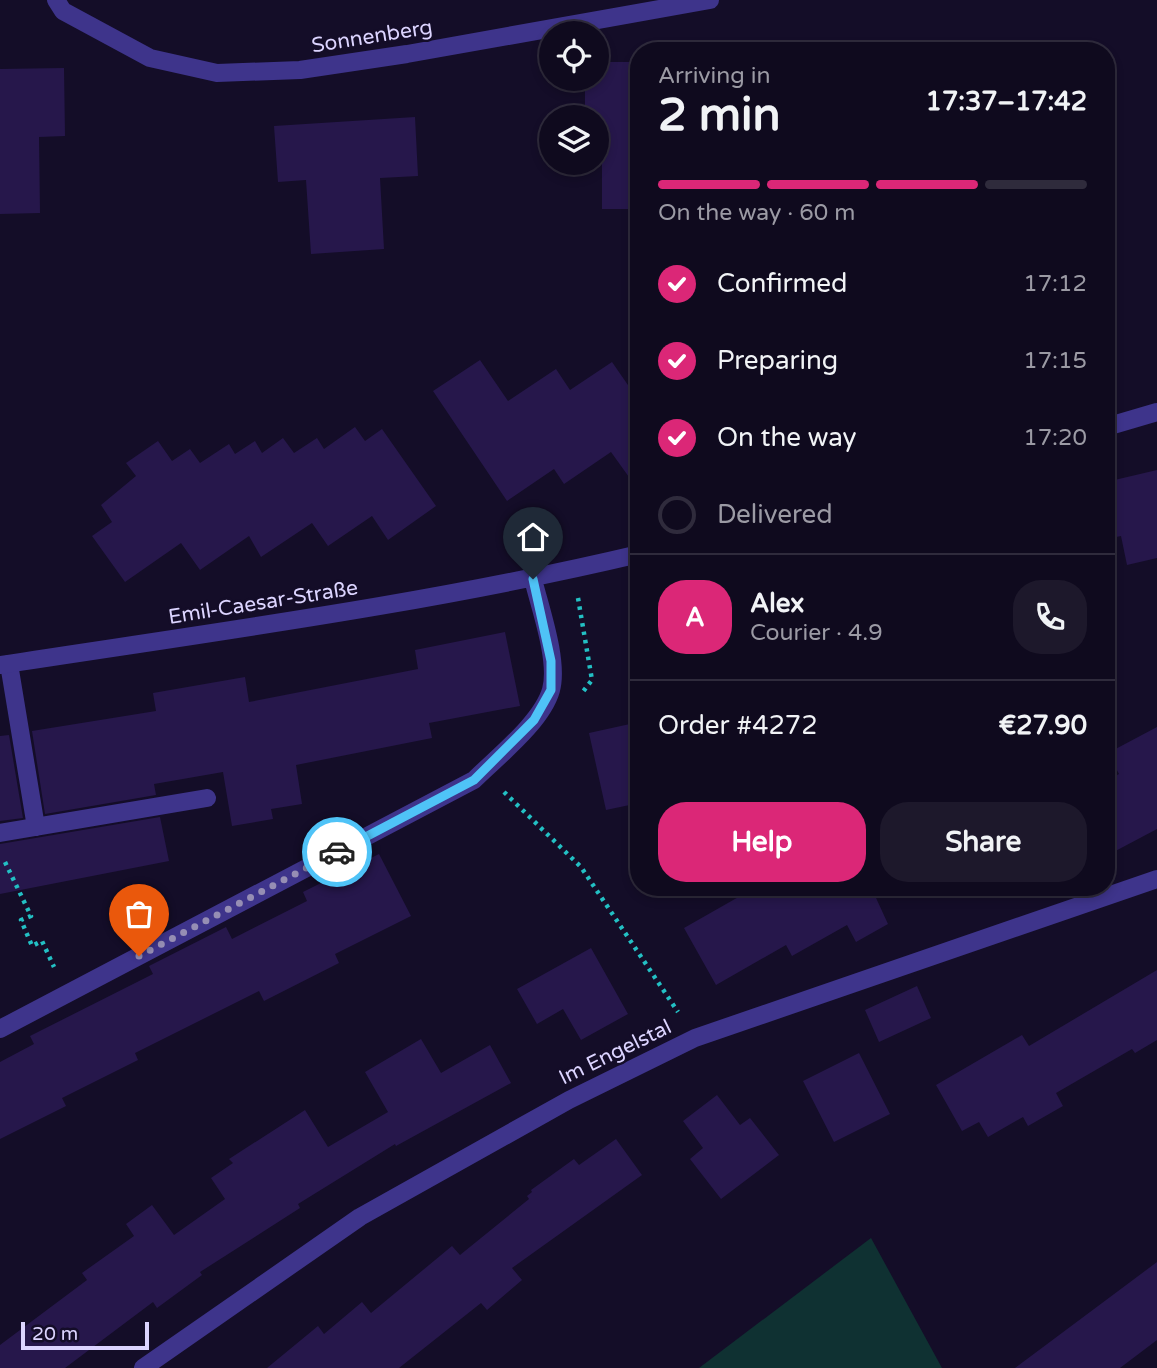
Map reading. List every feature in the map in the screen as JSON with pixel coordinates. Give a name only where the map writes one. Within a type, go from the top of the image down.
[{"type":"street","name":"Sonnenberg","points":[[56,0],[63,10],[150,58],[217,73],[300,70],[710,0]]},
{"type":"street","points":[[1115,424],[1157,412]]},
{"type":"street","name":"Emil-Caesar-Straße","points":[[4,665],[388,605],[533,579],[630,556]]},
{"type":"street","points":[[0,1029],[474,780],[534,720],[551,690],[551,661],[533,579]]},
{"type":"street","points":[[4,665],[36,827]]},
{"type":"street","points":[[0,833],[208,798]]},
{"type":"street","name":"Im Engelstal","points":[[1115,893],[1157,879]]},
{"type":"street","name":"Im Engelstal","points":[[143,1368],[360,1217],[569,1100],[695,1038],[1108,896]]},
{"type":"path","points":[[573,569],[593,680]]},
{"type":"path","points":[[503,791],[581,867],[695,1038]]},
{"type":"path","points":[[5,861],[31,916],[21,920],[32,946],[42,941],[67,994]]},
{"type":"green space","points":[[871,1238],[942,1368],[699,1368]]},
{"type":"building","points":[[609,62],[630,62],[630,209],[602,209],[602,175],[609,175],[609,105],[585,105],[585,91],[609,91]]},
{"type":"building","points":[[64,68],[65,136],[39,137],[40,213],[0,214],[0,69]]},
{"type":"building","points":[[415,117],[418,176],[380,178],[384,249],[311,254],[306,180],[278,182],[274,126]]},
{"type":"building","points":[[480,360],[508,401],[556,369],[570,390],[612,362],[630,388],[630,478],[611,452],[564,484],[554,469],[507,501],[433,391]]},
{"type":"building","points":[[355,427],[365,441],[382,429],[436,506],[388,540],[372,516],[328,546],[312,523],[261,557],[249,536],[200,570],[181,543],[125,582],[92,536],[112,522],[101,505],[136,476],[126,463],[158,441],[172,461],[190,449],[200,463],[229,444],[235,454],[255,441],[262,453],[283,438],[294,453],[317,438],[324,449]]},
{"type":"building","points":[[1157,470],[1157,558],[1127,565],[1121,536],[1115,537],[1115,480]]},
{"type":"building","points":[[505,632],[520,706],[429,723],[432,738],[296,765],[302,804],[271,809],[273,819],[232,826],[223,772],[154,784],[156,795],[45,814],[32,731],[156,711],[153,693],[245,677],[249,702],[418,669],[415,650]]},
{"type":"building","points":[[630,724],[630,805],[606,810],[589,733]]},
{"type":"building","points":[[1157,727],[1157,829],[1115,851],[1115,776],[1119,774],[1115,766],[1115,749]]},
{"type":"building","points":[[9,735],[23,818],[0,821],[0,736]]},
{"type":"building","points":[[160,817],[169,861],[0,894],[0,844]]},
{"type":"building","points":[[379,854],[411,916],[335,954],[339,963],[264,1001],[259,991],[135,1053],[138,1060],[62,1098],[66,1106],[0,1139],[0,1062],[34,1044],[30,1036],[153,974],[149,966],[226,927],[232,939],[307,901],[303,892]]},
{"type":"building","points":[[740,896],[875,896],[888,924],[856,942],[847,925],[792,956],[786,945],[716,985],[684,928]]},
{"type":"building","points":[[591,948],[628,1014],[581,1040],[563,1009],[537,1024],[517,989]]},
{"type":"building","points":[[1157,970],[1157,1040],[1135,1053],[1132,1049],[1056,1093],[1063,1106],[1028,1126],[1023,1117],[988,1137],[979,1122],[962,1131],[936,1085],[1022,1035],[1029,1046]]},
{"type":"building","points":[[917,986],[931,1018],[879,1042],[865,1010]]},
{"type":"building","points":[[421,1039],[441,1073],[490,1045],[511,1083],[396,1146],[395,1144],[298,1204],[300,1208],[200,1272],[202,1275],[157,1308],[153,1302],[65,1368],[0,1368],[0,1345],[87,1280],[82,1273],[134,1236],[126,1224],[152,1205],[174,1235],[225,1199],[211,1178],[233,1163],[229,1159],[305,1110],[328,1147],[388,1112],[365,1072]]},
{"type":"building","points":[[859,1053],[890,1114],[834,1142],[803,1081]]},
{"type":"building","points":[[717,1095],[740,1125],[750,1118],[779,1155],[721,1199],[690,1159],[703,1148],[683,1121]]},
{"type":"building","points":[[616,1139],[642,1175],[512,1268],[522,1280],[487,1310],[481,1303],[399,1368],[267,1368],[318,1326],[324,1334],[362,1302],[371,1313],[452,1246],[460,1255],[529,1199],[527,1196],[531,1190],[574,1159],[579,1165]]},
{"type":"building","points":[[1157,1262],[1157,1340],[1120,1368],[1015,1368]]},
{"type":"way so far","points":[[139,956],[337,852]]},
{"type":"route","points":[[337,852],[474,780],[534,720],[551,690],[551,661],[533,579]]}]
